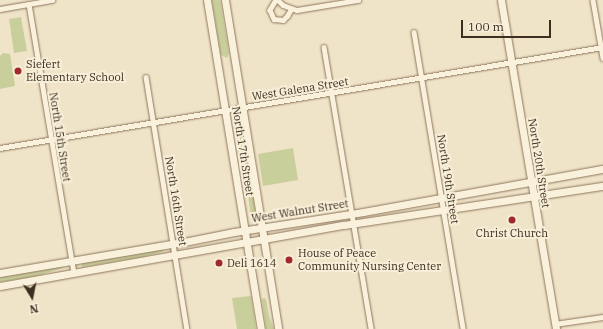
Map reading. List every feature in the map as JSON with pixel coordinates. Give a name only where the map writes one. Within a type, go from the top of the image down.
[{"type":"main road","name":"North 17th Street","points":[[207,0],[261,329]]},
{"type":"main road","name":"North 17th Street","points":[[225,0],[278,329]]},
{"type":"main road","name":"North 20th Street","points":[[501,0],[513,62],[555,327]]},
{"type":"main road","name":"West Walnut Street","points":[[0,273],[352,214],[603,169]]},
{"type":"main road","name":"West Walnut Street","points":[[0,286],[175,254],[354,224],[603,186]]},
{"type":"street","points":[[0,9],[52,0]]},
{"type":"street","points":[[290,9],[287,16],[283,20],[274,19],[270,10],[277,0],[290,9],[305,9],[358,0]]},
{"type":"street","points":[[593,0],[603,58]]},
{"type":"street","name":"North 15th Street","points":[[29,4],[74,272]]},
{"type":"street","name":"North 19th Street","points":[[414,32],[463,329]]},
{"type":"street","points":[[324,47],[371,329]]},
{"type":"street","name":"West Galena Street","points":[[0,148],[602,47]]},
{"type":"street","name":"North 16th Street","points":[[146,77],[187,329]]},
{"type":"street","points":[[555,327],[603,317]]},
{"type":"green space","points":[[212,0],[220,0],[229,53],[227,58],[221,55]]},
{"type":"green space","points":[[21,17],[27,51],[14,53],[9,19]]},
{"type":"green space","points":[[3,53],[10,54],[15,86],[0,89],[0,56]]},
{"type":"green space","points":[[235,118],[244,145],[240,150],[237,148],[232,119]]},
{"type":"green space","points":[[293,148],[298,180],[263,186],[258,154]]},
{"type":"green space","points":[[243,161],[247,162],[256,216],[251,217]]},
{"type":"green space","points":[[163,247],[164,250],[161,252],[139,258],[82,267],[81,261]]},
{"type":"green space","points":[[62,265],[62,268],[37,276],[0,282],[0,275]]},
{"type":"green space","points":[[251,296],[256,329],[237,329],[232,298]]},
{"type":"green space","points":[[262,299],[266,299],[269,316],[274,329],[266,329]]},
{"type":"place","name":"Siefert Elementary School","points":[[18,71]]},
{"type":"place","name":"Christ Church","points":[[512,220]]},
{"type":"place","name":"House of Peace Community Nursing Center","points":[[289,260]]},
{"type":"place","name":"Deli 1614","points":[[219,263]]}]
